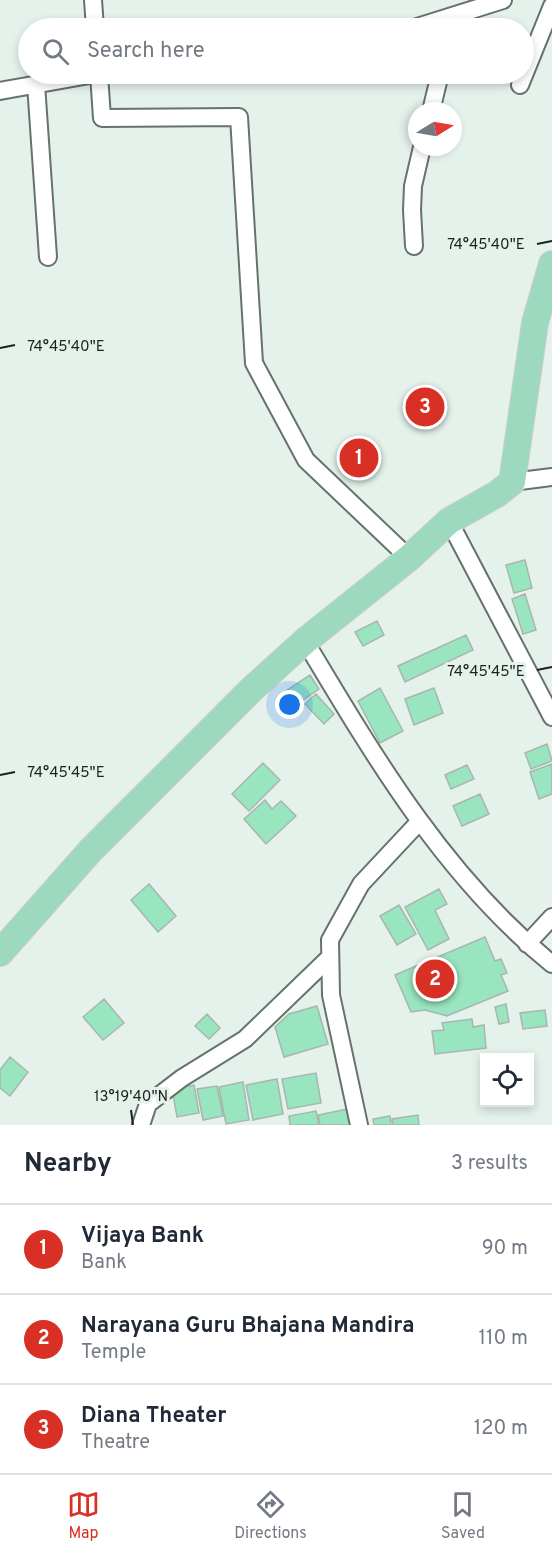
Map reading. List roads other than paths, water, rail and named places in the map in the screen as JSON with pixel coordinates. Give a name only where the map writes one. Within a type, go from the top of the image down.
[{"type":"main road","points":[[0,953],[91,850],[251,690],[305,641],[409,558],[449,521],[497,494],[512,482],[535,323],[552,264]]},
{"type":"street","points":[[93,0],[94,18]]},
{"type":"street","points":[[461,18],[503,0]]},
{"type":"street","points":[[534,50],[552,6]]},
{"type":"street","points":[[0,91],[36,84],[48,257]]},
{"type":"street","points":[[98,84],[102,118],[239,117],[254,363],[306,460],[409,558]]},
{"type":"street","points":[[433,102],[438,84]]},
{"type":"street","points":[[414,246],[413,186],[420,156]]},
{"type":"street","points":[[512,482],[552,477]]},
{"type":"street","points":[[449,521],[552,717]]},
{"type":"street","points":[[305,641],[355,724],[419,822],[488,905],[527,944],[552,964]]},
{"type":"street","points":[[359,1125],[331,995],[330,940],[360,884],[419,822]]},
{"type":"street","points":[[527,944],[552,917]]},
{"type":"street","points":[[141,1125],[148,1104],[182,1078],[245,1039],[330,957]]},
{"type":"place","name":"Diana Theater","points":[[425,407]]},
{"type":"place","name":"Vijaya Bank","points":[[359,458]]},
{"type":"place","name":"Narayana Guru Bhajana Mandira","points":[[435,979]]}]
